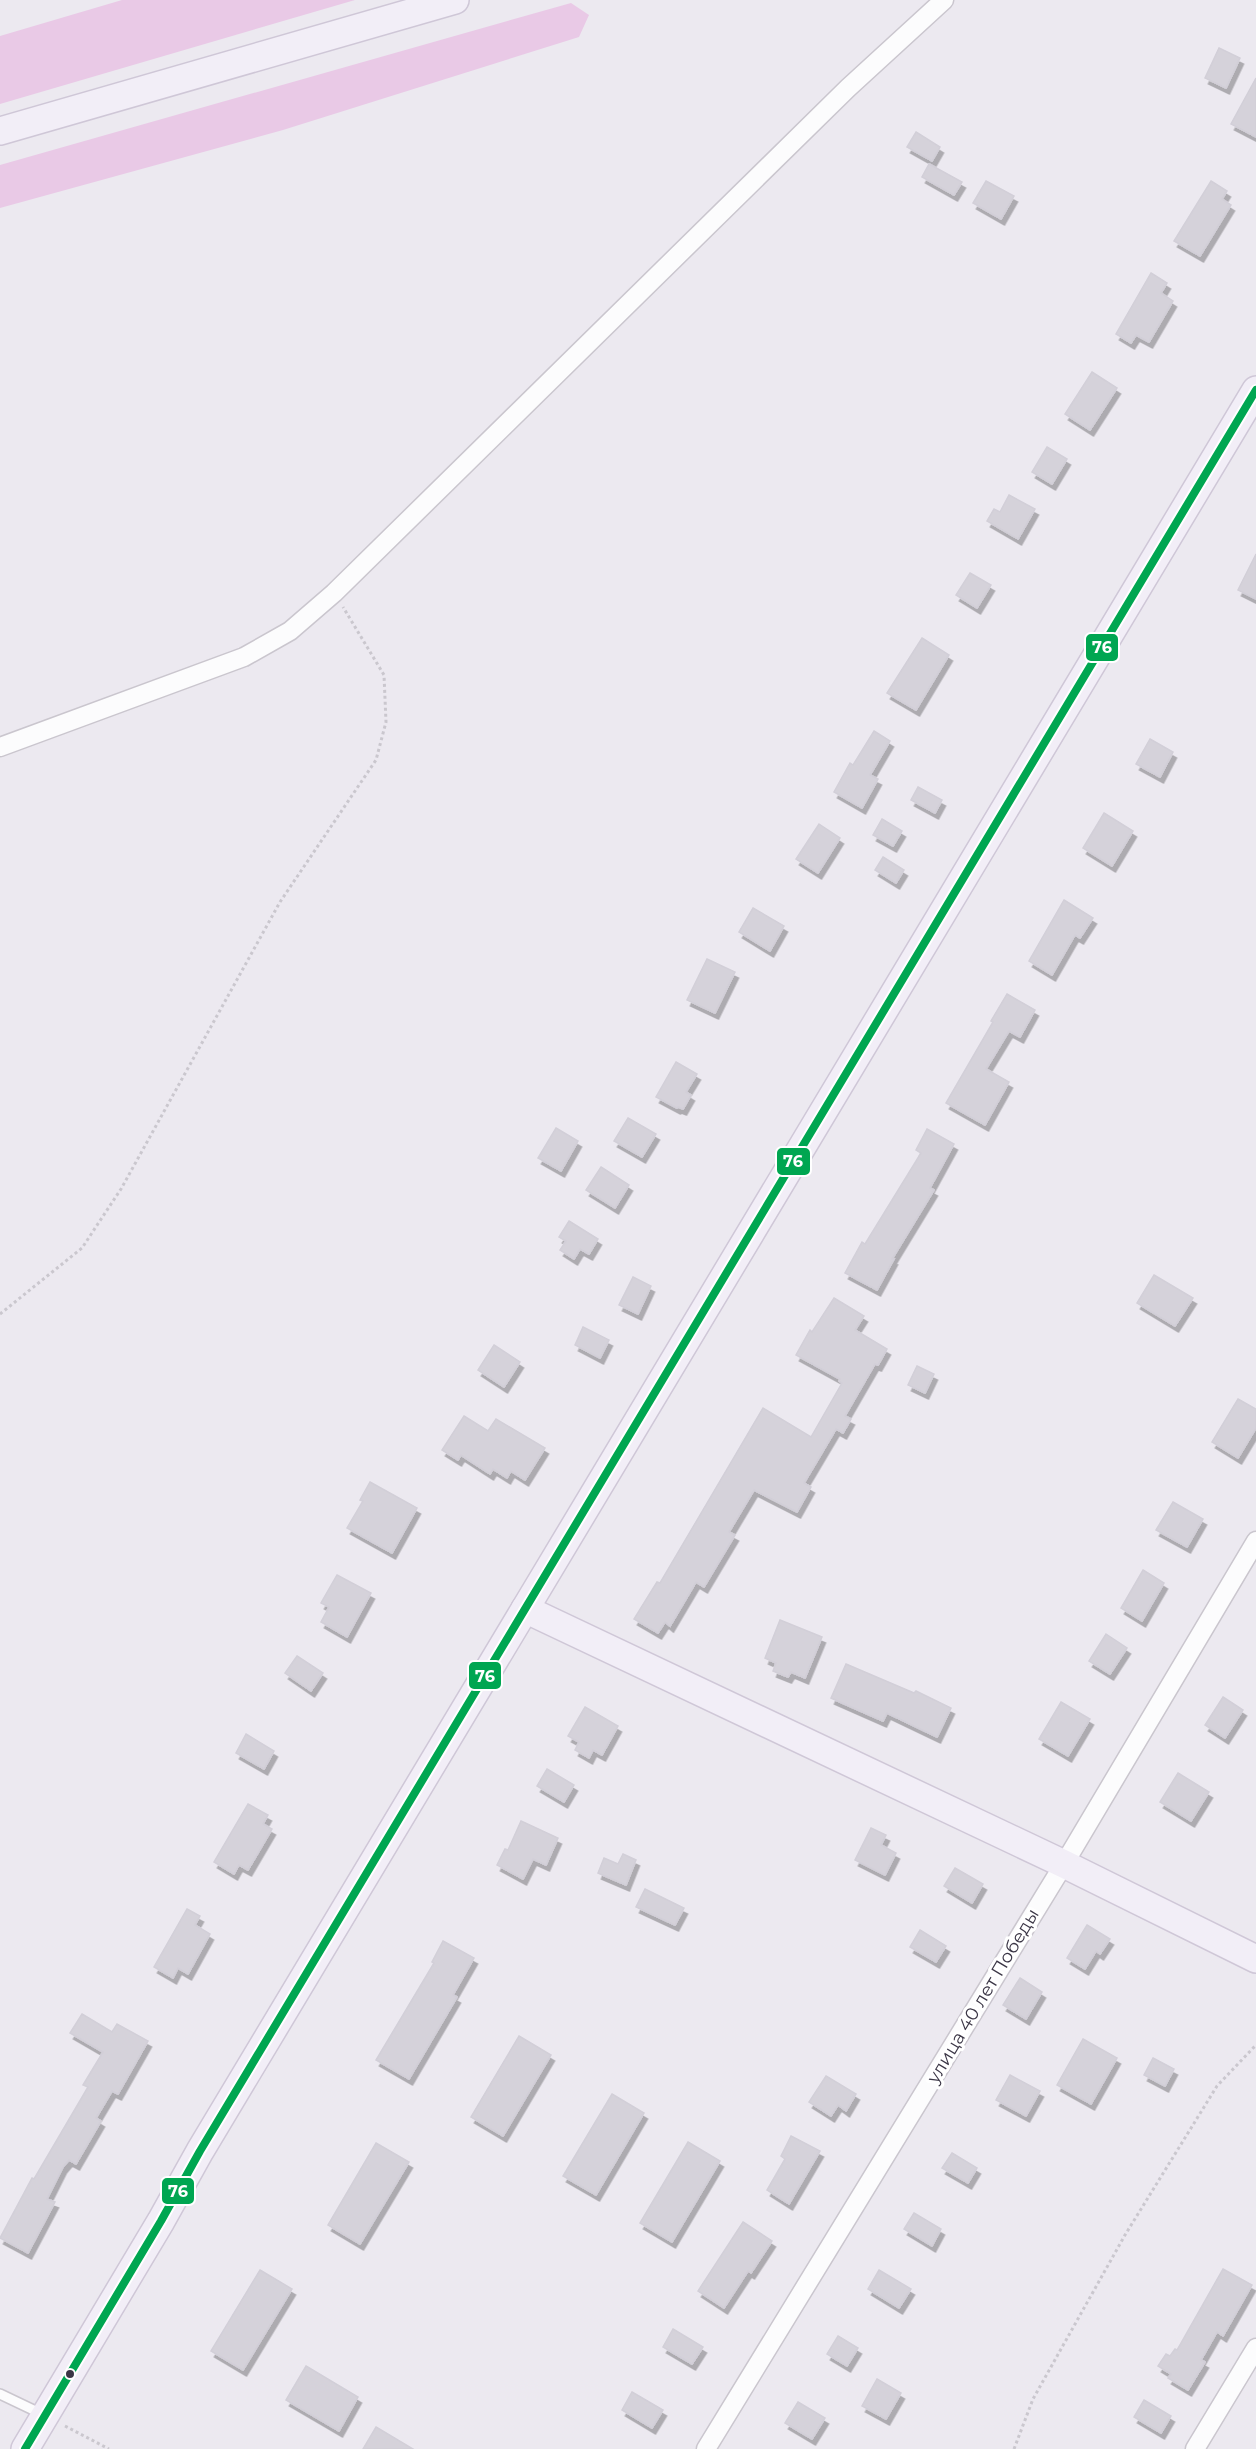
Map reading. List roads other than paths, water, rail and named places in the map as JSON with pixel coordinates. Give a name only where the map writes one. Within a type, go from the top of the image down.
[{"type":"street","points":[[0,130],[455,0]]},
{"type":"street","points":[[0,747],[244,657],[290,631],[334,593],[840,97],[944,0]]},
{"type":"street","points":[[25,2449],[161,2221],[200,2151],[1256,390]]},
{"type":"street","name":"улица 40 лет Победы","points":[[706,2449],[1064,1864],[1256,1541]]},
{"type":"street","points":[[525,1609],[1064,1864],[1256,1959]]},
{"type":"street","points":[[1195,2449],[1256,2348]]},
{"type":"lane","points":[[0,2394],[45,2416]]}]
